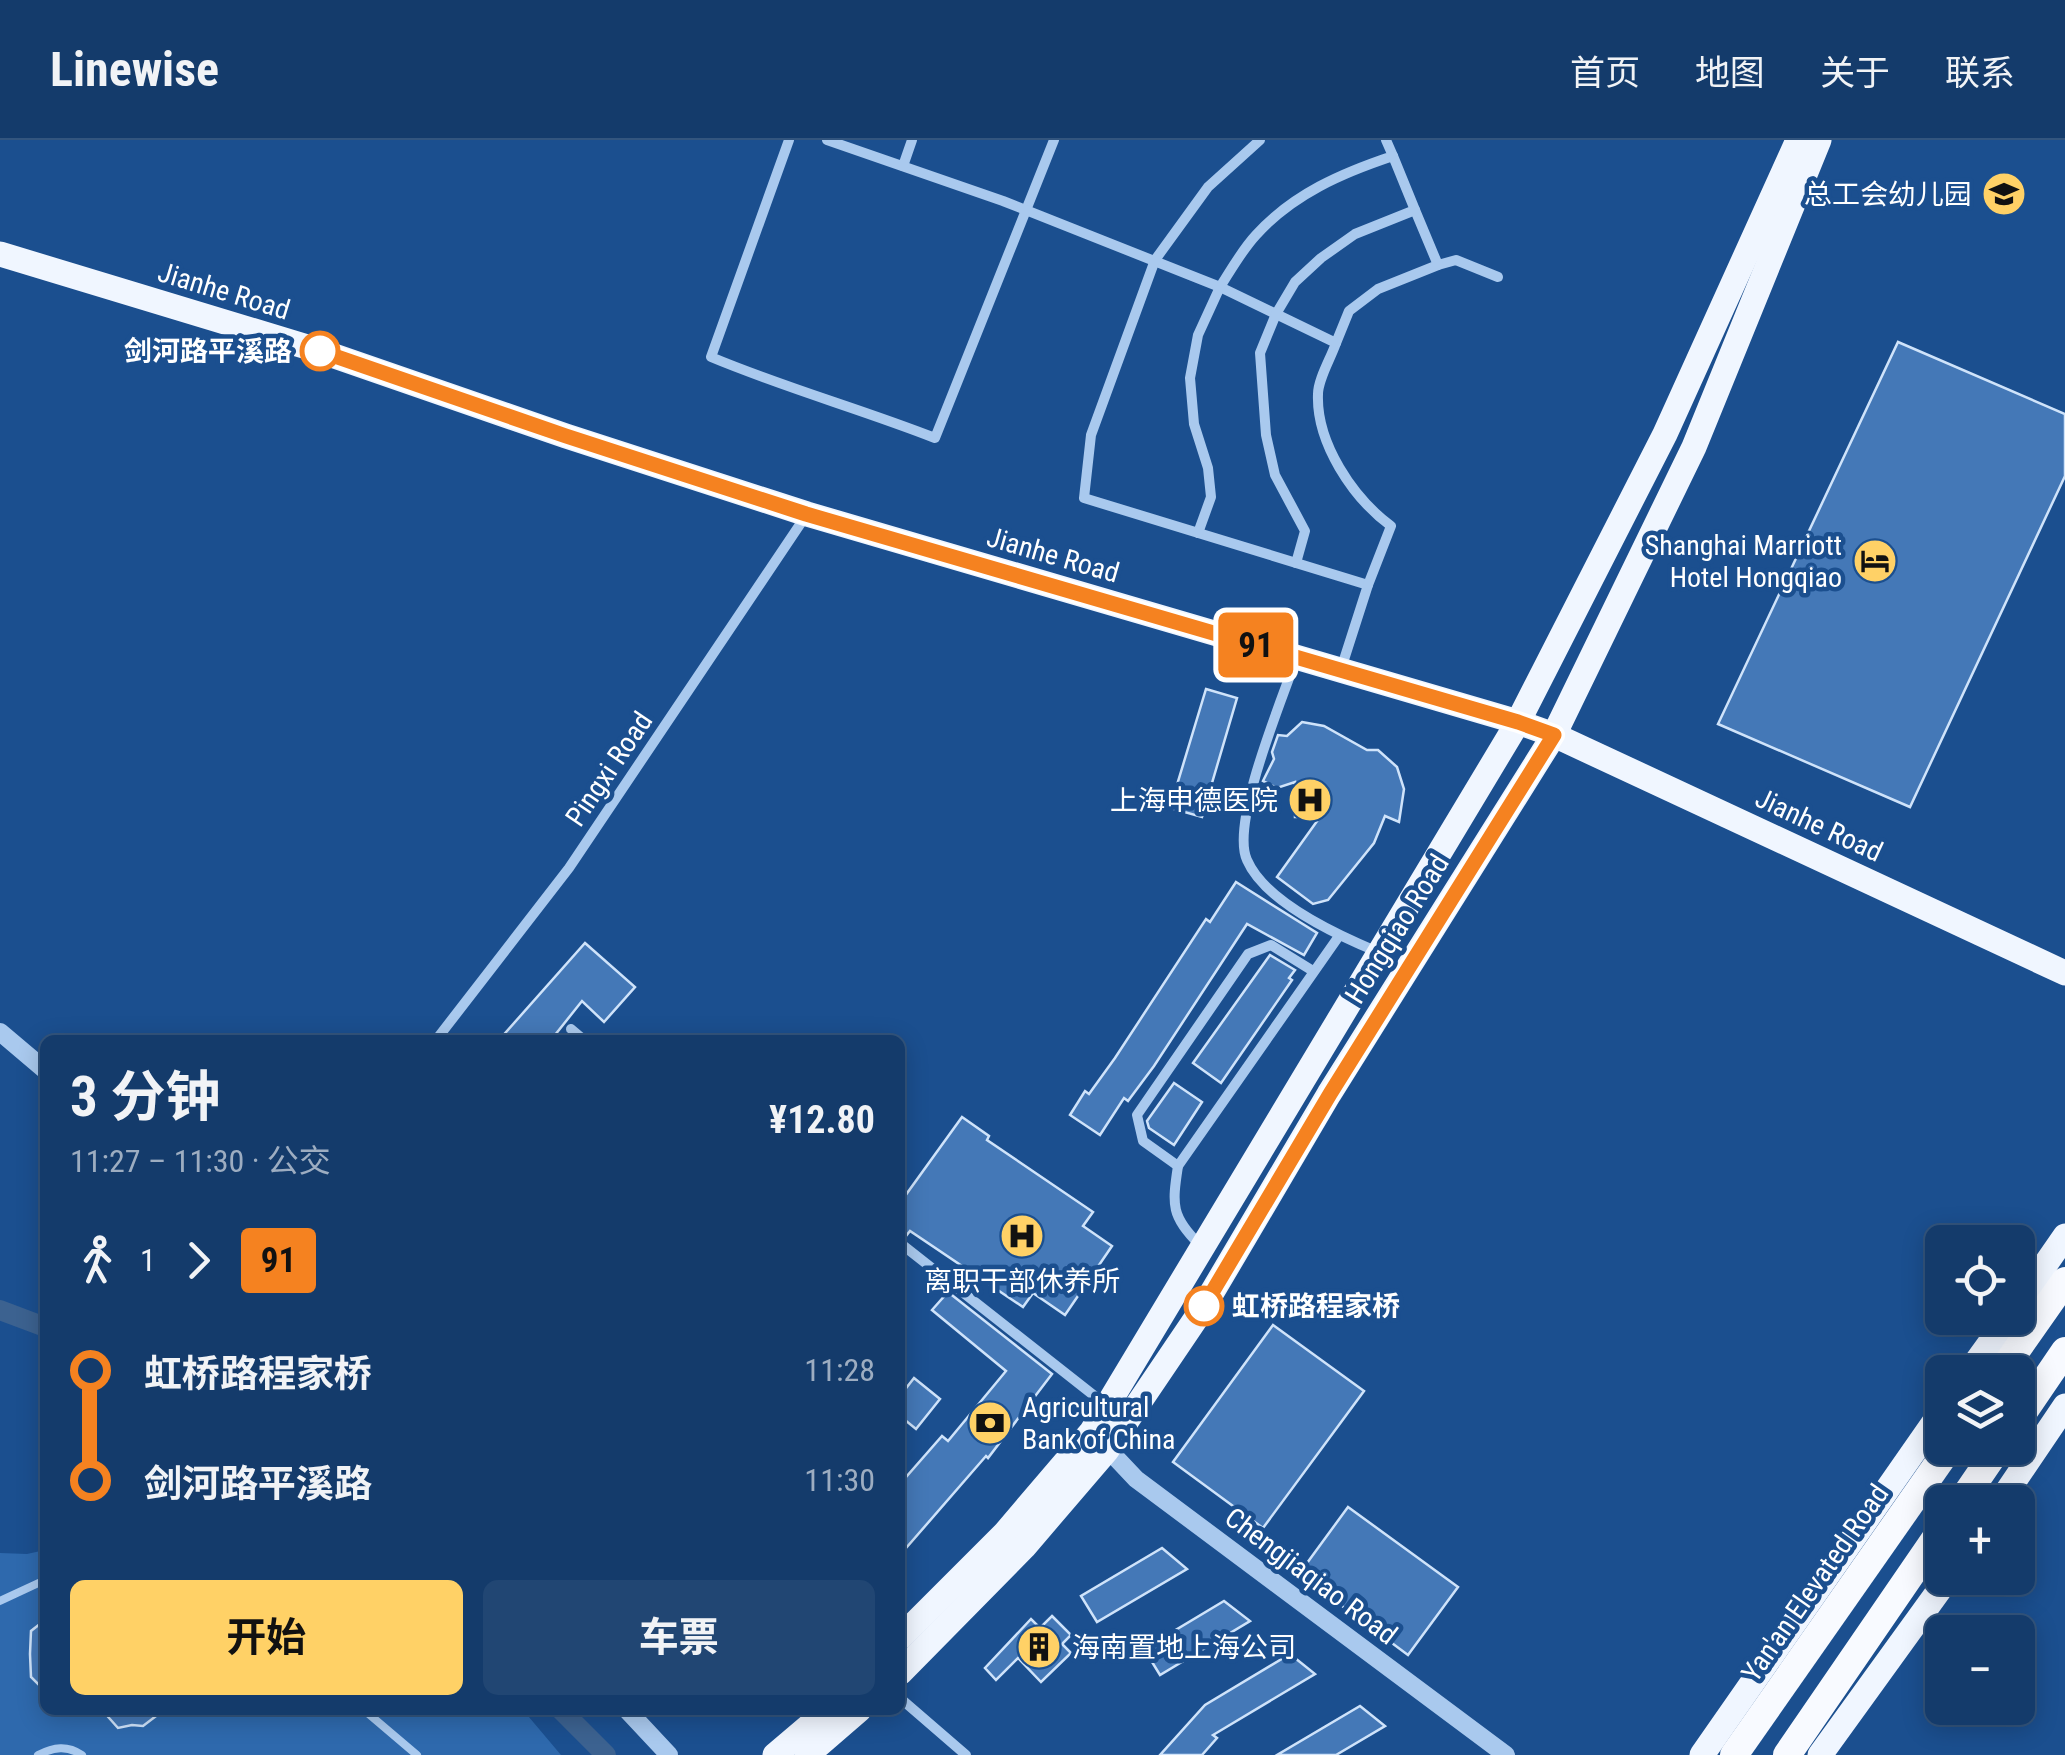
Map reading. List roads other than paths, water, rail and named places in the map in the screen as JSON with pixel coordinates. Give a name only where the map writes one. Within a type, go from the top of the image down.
[{"type":"highway","points":[[2013,1355],[2065,1281]]},
{"type":"highway","points":[[2035,1395],[2065,1351]]},
{"type":"highway","name":"Yan'an Elevated Road","points":[[1734,1755],[1937,1465]]},
{"type":"highway","points":[[1787,1755],[1925,1554]]},
{"type":"main road","name":"Hongqiao Road","points":[[905,1633],[1100,1440],[1107,1406],[1518,722],[1665,434],[1798,140]]},
{"type":"main road","name":"Hongqiao Road","points":[[905,1668],[1024,1547],[1100,1440],[1201,1311],[1340,1078],[1554,735],[1694,446],[1819,140]]},
{"type":"main road","name":"Jianhe Road","points":[[0,254],[316,350],[806,514],[1518,722],[1554,735],[2065,973]]},
{"type":"main road","points":[[2035,1279],[2065,1236]]},
{"type":"main road","points":[[2012,1485],[2065,1406]]},
{"type":"main road","points":[[1702,1755],[1925,1435]]},
{"type":"main road","points":[[1820,1755],[1936,1595]]},
{"type":"main road","points":[[775,1755],[822,1715]]},
{"type":"main road","points":[[807,1755],[853,1715]]},
{"type":"street","points":[[789,140],[711,357],[936,438],[1054,140]]},
{"type":"street","points":[[827,140],[1028,210],[1155,260],[1336,343]]},
{"type":"street","points":[[903,166],[912,140]]},
{"type":"street","points":[[1257,140],[1208,188],[1155,260],[1091,435],[1084,498],[1368,585]]},
{"type":"street","points":[[1386,140],[1438,266]]},
{"type":"street","points":[[1198,533],[1210,498],[1208,468],[1194,424],[1190,378],[1198,335],[1220,287],[1256,235],[1301,196],[1346,172],[1392,156]]},
{"type":"street","points":[[1296,563],[1305,531],[1275,474],[1266,435],[1260,353],[1295,282],[1354,234],[1415,210]]},
{"type":"street","points":[[1341,670],[1391,526],[1356,494],[1327,442],[1318,393],[1336,343],[1349,311],[1378,290],[1456,260],[1498,277]]},
{"type":"street","name":"Pingxi Road","points":[[440,1035],[569,868],[806,514]]},
{"type":"street","points":[[1297,657],[1244,822],[1245,857],[1261,885],[1339,936],[1378,953]]},
{"type":"street","points":[[1202,1247],[1180,1225],[1174,1194],[1178,1166],[1339,936]]},
{"type":"street","points":[[1178,1166],[1143,1140],[1137,1115],[1248,954],[1271,945],[1313,971]]},
{"type":"street","points":[[571,1029],[578,1035]]},
{"type":"street","points":[[0,1032],[40,1066]]},
{"type":"street","points":[[905,1247],[1107,1406]]},
{"type":"street","name":"Chengjiaqiao Road","points":[[1100,1440],[1136,1479],[1506,1755]]},
{"type":"street","points":[[905,1702],[966,1755]]},
{"type":"street","points":[[633,1715],[669,1755]]},
{"type":"lane","points":[[0,1601],[40,1582]]},
{"type":"lane","points":[[370,1715],[417,1755]]},
{"type":"lane","points":[[38,1755],[52,1748],[71,1748],[82,1755]]},
{"type":"waterway","points":[[0,1310],[40,1325]]},
{"type":"waterway","points":[[566,1715],[606,1755]]},
{"type":"place","name":"总工会幼儿园","points":[[2004,194]]},
{"type":"place","name":"剑河路平溪路","points":[[320,351]]},
{"type":"place","name":"Shanghai Marriott Hotel Hongqiao","points":[[1875,561]]},
{"type":"place","name":"上海申德医院","points":[[1310,800]]},
{"type":"place","name":"离职干部休养所","points":[[1022,1236]]},
{"type":"place","name":"虹桥路程家桥","points":[[1204,1306]]},
{"type":"place","name":"Agricultural Bank of China","points":[[990,1423]]},
{"type":"place","name":"海南置地上海公司","points":[[1039,1647]]}]
